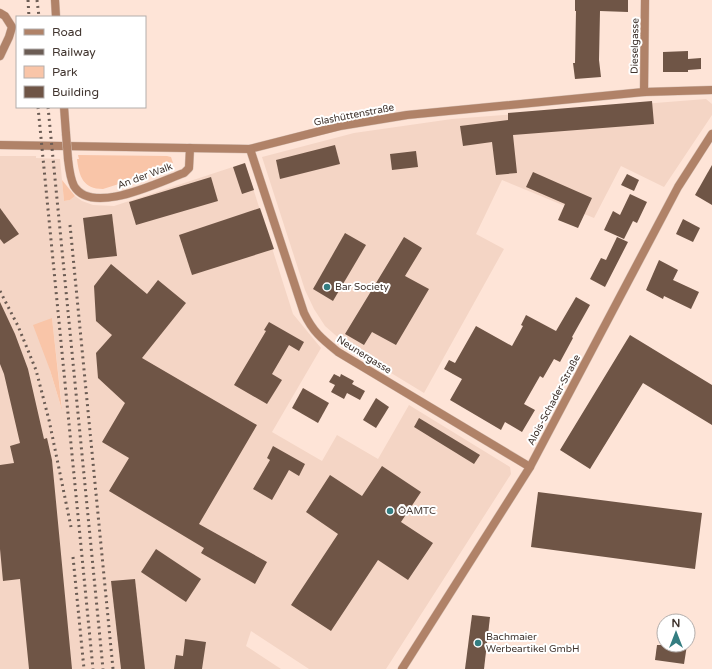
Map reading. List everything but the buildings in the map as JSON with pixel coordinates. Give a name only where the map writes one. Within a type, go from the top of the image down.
[{"type":"street","points":[[55,0],[56,16]]},
{"type":"street","name":"Dieselgasse","points":[[644,92],[645,0]]},
{"type":"street","points":[[0,13],[5,16],[12,27],[0,56]]},
{"type":"street","name":"Glashüttenstraße","points":[[0,145],[250,149],[340,126],[407,115],[644,92],[712,90]]},
{"type":"street","name":"An der Walk","points":[[64,108],[70,173],[75,186],[83,194],[99,199],[117,197],[184,173],[189,168],[190,148]]},
{"type":"street","name":"Alois-Schader-Straße","points":[[402,669],[530,468],[678,187],[712,134]]},
{"type":"street","name":"Neunergasse","points":[[250,149],[304,313],[317,336],[338,352],[530,468]]},
{"type":"shaded area","points":[[706,99],[712,104],[712,115],[664,187],[621,166],[594,218],[502,180],[476,234],[504,249],[424,393],[350,348],[325,326],[314,309],[305,290],[262,157],[354,133],[452,119]]},
{"type":"shaded area","points":[[0,156],[36,156],[36,158],[60,159],[64,201],[70,200],[75,196],[82,201],[93,205],[114,206],[245,163],[293,314],[321,348],[272,432],[322,461],[337,435],[378,459],[409,405],[510,467],[511,474],[386,669],[309,669],[251,631],[246,646],[281,669],[0,669]],"holes":[[[52,318],[62,407],[50,370]]]},
{"type":"green space","points":[[78,155],[167,156],[171,157],[173,163],[171,167],[166,169],[103,189],[91,187],[83,180],[79,171],[77,159],[79,159]]},
{"type":"green space","points":[[62,180],[75,196],[70,200],[64,201]]},
{"type":"green space","points":[[52,318],[62,410],[50,370],[33,325]]},
{"type":"railway","points":[[28,0],[29,16]]},
{"type":"railway","points":[[37,0],[39,16]]},
{"type":"railway","points":[[38,108],[93,669]]},
{"type":"railway","points":[[48,108],[103,669]]},
{"type":"railway","points":[[70,225],[113,669]]},
{"type":"railway","points":[[0,291],[18,326],[36,370],[49,420],[71,527]]},
{"type":"railway","points":[[73,557],[84,669]]},
{"type":"place","name":"Bar Society","points":[[327,287]]},
{"type":"place","name":"ÖAMTC","points":[[390,511]]},
{"type":"place","name":"Bachmaier Werbeartikel GmbH","points":[[478,643]]}]
